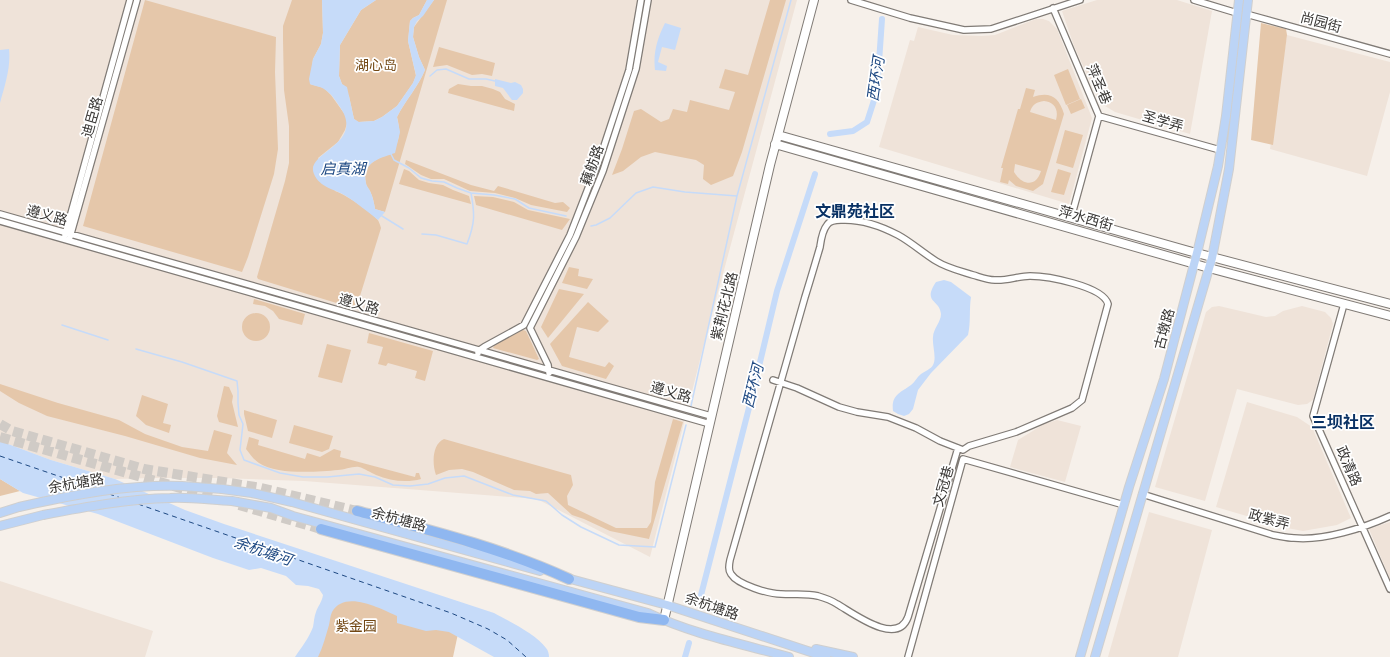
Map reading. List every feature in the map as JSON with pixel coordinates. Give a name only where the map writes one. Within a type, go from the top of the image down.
[{"type":"highway","points":[[357,511],[485,546],[538,565],[569,579]]},
{"type":"highway","points":[[321,529],[640,617],[664,620]]},
{"type":"main road","name":"紫荆花北路","points":[[664,620],[778,135],[814,0]]},
{"type":"main road","name":"古墩路","points":[[1080,657],[1124,505],[1164,378],[1195,263],[1226,116],[1238,0]]},
{"type":"main road","name":"古墩路","points":[[1096,657],[1142,494],[1212,258],[1229,169],[1248,0]]},
{"type":"main road","name":"萍水西街","points":[[778,135],[1197,254],[1390,304]]},
{"type":"main road","name":"萍水西街","points":[[776,144],[1209,268],[1390,316]]},
{"type":"main road","name":"余杭塘路","points":[[0,512],[61,498],[121,489],[181,486],[252,493],[292,502],[667,605],[734,628],[784,642],[853,657]]},
{"type":"main road","name":"余杭塘路","points":[[0,526],[85,507],[134,500],[172,497],[232,501],[271,508],[301,518],[648,613],[664,620],[789,657]]},
{"type":"main road","name":"余杭塘路","points":[[784,642],[826,657]]},
{"type":"street","name":"迪臣路","points":[[68,233],[130,0]]},
{"type":"street","name":"迪臣路","points":[[66,240],[137,0]]},
{"type":"street","name":"藕舫路","points":[[527,327],[570,235],[596,167],[629,70],[641,0]]},
{"type":"street","name":"藕舫路","points":[[527,327],[576,237],[603,171],[636,69],[648,0]]},
{"type":"street","points":[[851,0],[910,18],[964,30],[991,29],[1080,0]]},
{"type":"street","points":[[1194,0],[1237,13]]},
{"type":"street","name":"萍圣巷","points":[[1053,8],[1099,116],[1070,218]]},
{"type":"street","name":"尚园街","points":[[1246,14],[1390,54]]},
{"type":"street","name":"圣学弄","points":[[1099,116],[1220,150]]},
{"type":"street","name":"遵义路","points":[[0,214],[550,371],[711,420]]},
{"type":"street","points":[[772,380],[781,383],[797,388],[839,407],[857,412],[888,417],[916,428],[963,450],[969,446],[1016,432],[1072,408],[1082,400],[1108,304],[1104,296],[1074,283],[1048,278],[1022,276],[1005,281],[990,280],[955,270],[938,262],[898,235],[873,224],[851,220],[832,221],[824,230],[781,383],[729,565],[730,573],[738,580],[756,589],[780,594],[809,594],[817,596],[828,599],[858,618],[880,627],[891,629],[900,628],[904,625],[908,617],[958,448]]},
{"type":"street","name":"遵义路","points":[[0,221],[548,378],[711,420]]},
{"type":"street","points":[[134,259],[136,253]]},
{"type":"street","name":"政清路","points":[[1344,304],[1313,416],[1390,589]]},
{"type":"street","points":[[476,357],[478,351],[494,341],[527,327],[548,365],[550,371],[548,378]]},
{"type":"street","name":"文冠巷","points":[[908,657],[963,459],[1124,505]]},
{"type":"street","name":"政紫弄","points":[[1142,494],[1273,535],[1295,539],[1329,536],[1390,516]]},
{"type":"shaded area","points":[[0,0],[797,0],[704,344],[650,557],[537,499],[304,481],[220,478],[115,479],[51,460],[0,441]]},
{"type":"shaded area","points":[[1097,0],[1177,0],[1212,11],[1190,134],[1115,112],[1100,103],[1074,46],[1062,11]]},
{"type":"shaded area","points":[[1036,19],[1049,21],[1057,29],[1092,118],[1069,204],[879,147],[910,40],[914,41],[918,27],[953,35],[982,36],[995,35]]},
{"type":"shaded area","points":[[1287,35],[1390,62],[1390,92],[1367,176],[1270,149]]},
{"type":"shaded area","points":[[1219,306],[1266,317],[1275,316],[1283,311],[1302,306],[1325,312],[1331,318],[1333,324],[1313,400],[1307,404],[1298,405],[1237,389],[1205,501],[1155,487],[1206,312],[1212,307]]},
{"type":"shaded area","points":[[1247,402],[1297,417],[1312,427],[1351,518],[1337,525],[1303,531],[1287,528],[1216,507]]},
{"type":"shaded area","points":[[1057,420],[1081,426],[1065,482],[1010,467],[1018,440],[1044,424]]},
{"type":"shaded area","points":[[1149,512],[1212,530],[1178,657],[1108,657]]},
{"type":"shaded area","points":[[1390,522],[1390,579],[1369,529]]},
{"type":"shaded area","points":[[0,581],[153,631],[145,657],[0,657]]},
{"type":"green space","points":[[145,0],[276,37],[275,72],[278,149],[274,174],[242,272],[83,226]]},
{"type":"green space","points":[[292,0],[322,0],[323,33],[321,44],[313,59],[310,84],[324,88],[346,116],[347,123],[345,130],[338,142],[318,158],[335,191],[351,199],[369,212],[378,220],[381,228],[356,309],[258,279],[257,277],[289,163],[289,126],[284,90],[283,26]]},
{"type":"green space","name":"湖心岛","points":[[376,0],[427,0],[419,15],[410,21],[408,41],[416,76],[413,83],[397,106],[382,117],[374,121],[358,122],[354,119],[349,96],[339,76],[340,45],[361,10]]},
{"type":"green space","points":[[434,0],[447,0],[385,212],[375,209],[372,196],[366,184],[366,171],[368,167],[376,160],[391,154],[396,145],[399,136],[397,117],[425,70],[413,37],[414,27]]},
{"type":"green space","points":[[770,0],[786,0],[742,152],[733,176],[711,185],[703,179],[704,165],[696,160],[655,152],[641,157],[623,171],[612,175],[634,111],[641,109],[661,122],[669,119],[673,109],[687,112],[690,100],[729,110],[735,92],[719,88],[725,69],[748,75]]},
{"type":"green space","points":[[1261,23],[1286,29],[1287,35],[1273,145],[1251,140]]},
{"type":"green space","points":[[439,47],[495,63],[492,76],[482,74],[472,75],[447,65],[433,67]]},
{"type":"green space","points":[[1068,69],[1080,99],[1066,105],[1054,75]]},
{"type":"green space","points":[[458,84],[482,86],[500,92],[505,99],[515,104],[514,111],[448,93],[449,89]]},
{"type":"green space","points":[[1026,88],[1035,90],[1033,97],[1039,95],[1049,95],[1053,97],[1059,103],[1064,114],[1043,184],[1033,191],[1016,186],[1009,180],[1008,184],[1000,182],[1003,168],[1001,168],[1018,109],[1020,109]],"holes":[[[1044,101],[1051,103],[1055,107],[1057,113],[1056,120],[1030,112],[1035,104]],[[1015,164],[1041,171],[1036,180],[1029,183],[1025,182],[1021,180],[1014,172]]]},
{"type":"green space","points":[[1081,99],[1085,108],[1071,114],[1067,105]]},
{"type":"green space","points":[[1065,130],[1083,135],[1073,168],[1056,163]]},
{"type":"green space","points":[[406,160],[471,185],[494,191],[498,186],[555,203],[563,202],[570,208],[567,212],[531,205],[515,198],[495,193],[470,191],[444,179],[431,179],[421,175],[405,164]]},
{"type":"green space","points":[[404,169],[409,171],[419,180],[443,185],[469,196],[471,204],[399,184]]},
{"type":"green space","points":[[1058,169],[1071,173],[1064,195],[1051,192]]},
{"type":"green space","points":[[474,196],[493,197],[514,202],[528,210],[570,219],[562,230],[476,205]]},
{"type":"green space","points":[[569,267],[579,269],[578,276],[593,279],[587,289],[562,283]]},
{"type":"green space","points":[[559,289],[584,294],[548,338],[541,327]]},
{"type":"green space","points":[[254,299],[305,314],[302,325],[279,319],[273,311],[265,306],[253,304]]},
{"type":"green space","points":[[588,302],[609,321],[598,332],[577,327],[569,357],[605,367],[609,362],[614,366],[606,379],[562,366],[550,344]]},
{"type":"green space","points":[[256,313],[262,314],[266,317],[269,321],[269,333],[266,337],[262,340],[256,341],[250,340],[246,337],[243,333],[242,327],[243,321],[246,317],[250,314]]},
{"type":"green space","points":[[523,330],[526,331],[539,359],[537,360],[493,348],[495,344]]},
{"type":"green space","points":[[369,333],[433,351],[425,381],[415,378],[417,371],[388,363],[386,366],[378,364],[383,347],[367,343]]},
{"type":"green space","points":[[327,344],[351,350],[342,383],[318,377]]},
{"type":"green space","points":[[0,384],[58,403],[119,420],[145,434],[182,447],[208,451],[214,430],[232,435],[227,453],[237,465],[200,458],[125,436],[47,416],[19,403],[0,391]]},
{"type":"green space","points":[[224,386],[229,387],[233,396],[232,402],[238,427],[219,422],[217,416]]},
{"type":"green space","points":[[142,395],[168,404],[163,423],[171,425],[169,433],[146,425],[136,416]]},
{"type":"green space","points":[[244,410],[277,420],[272,438],[248,431]]},
{"type":"green space","points":[[673,419],[683,422],[649,539],[610,531],[572,515],[548,493],[536,494],[530,491],[514,490],[473,472],[462,469],[449,470],[436,475],[434,460],[435,450],[437,445],[444,439],[571,475],[573,485],[567,496],[568,505],[616,528],[647,528],[651,522],[655,482]]},
{"type":"green space","points":[[294,425],[333,436],[329,449],[322,452],[289,443]]},
{"type":"green space","points":[[249,437],[259,440],[258,445],[305,459],[307,453],[320,457],[334,449],[341,451],[340,457],[415,477],[416,473],[419,473],[421,479],[410,481],[393,480],[381,477],[359,467],[340,470],[297,472],[266,467],[255,460],[246,449]]},
{"type":"green space","points":[[0,479],[20,491],[0,496]]},
{"type":"green space","name":"紫金园","points":[[349,591],[459,629],[453,657],[307,657],[331,608]]},
{"type":"water","name":"启真湖","points":[[322,0],[376,0],[361,10],[340,45],[339,76],[342,84],[347,87],[354,119],[359,122],[374,121],[382,117],[397,106],[413,83],[416,75],[408,41],[410,21],[419,15],[427,0],[434,0],[414,27],[413,37],[425,70],[397,117],[400,132],[395,153],[378,159],[366,170],[366,184],[370,190],[375,209],[385,212],[378,220],[346,196],[324,185],[314,174],[313,166],[341,139],[346,130],[346,120],[335,100],[321,87],[310,84],[309,79],[313,59],[321,44],[323,33]]},
{"type":"water","points":[[665,23],[681,28],[675,50],[662,47],[658,62],[667,66],[666,71],[655,70],[656,46]]},
{"type":"water","points":[[9,49],[6,83],[0,103],[0,50]]},
{"type":"water","points":[[495,79],[511,83],[515,82],[521,85],[523,93],[517,100],[512,100],[503,88],[495,86]]},
{"type":"water","points":[[944,280],[951,282],[971,297],[968,335],[931,373],[918,390],[913,409],[909,414],[904,416],[893,411],[893,401],[897,395],[911,385],[920,375],[933,365],[935,359],[933,334],[940,320],[941,314],[940,309],[931,297],[931,294],[936,282]]},
{"type":"water","name":"余杭塘河","points":[[0,441],[51,460],[115,479],[185,510],[224,524],[494,613],[522,628],[536,638],[547,649],[549,657],[494,657],[449,632],[436,630],[426,631],[397,623],[397,616],[373,606],[354,601],[345,602],[338,605],[332,612],[318,657],[295,657],[313,627],[315,614],[323,595],[319,589],[296,585],[286,576],[261,568],[249,570],[213,558],[98,514],[23,493],[0,479]]},
{"type":"waterway","points":[[691,406],[737,196],[791,0]]},
{"type":"waterway","name":"西环河","points":[[830,134],[853,131],[867,122],[877,91],[882,19]]},
{"type":"waterway","points":[[430,76],[437,70],[446,69],[469,79],[486,79],[495,81]]},
{"type":"waterway","points":[[391,154],[394,160],[409,168],[421,178],[444,182],[471,193],[515,199],[529,208],[566,216]]},
{"type":"waterway","name":"西环河","points":[[700,599],[751,400],[777,291],[815,174]]},
{"type":"waterway","points":[[591,226],[610,218],[636,193],[653,187],[685,192],[737,196]]},
{"type":"waterway","points":[[422,234],[436,235],[467,244],[474,219],[471,193]]},
{"type":"waterway","points":[[382,216],[403,229]]},
{"type":"waterway","points":[[62,325],[108,340]]},
{"type":"waterway","points":[[136,349],[182,362],[237,381],[239,415],[243,424],[240,450],[244,460],[280,473],[303,477],[327,477],[359,474],[375,477],[393,485],[410,486],[428,484],[445,478],[464,476],[513,495],[546,501],[562,515],[581,527],[619,545],[655,547],[686,425]]},
{"type":"waterway","name":"西环河","points":[[685,657],[689,643]]},
{"type":"ferry route","points":[[0,456],[93,488]]},
{"type":"ferry route","points":[[109,494],[121,498]]},
{"type":"ferry route","points":[[138,504],[451,613],[488,629],[507,640],[526,657]]},
{"type":"tunnel","points":[[0,424],[12,431],[144,469],[261,488],[357,511]]},
{"type":"tunnel","points":[[0,437],[216,498]]},
{"type":"tunnel","points":[[239,505],[321,529]]},
{"type":"district","name":"文鼎苑社区","points":[[855,211]]},
{"type":"district","name":"三坝社区","points":[[1343,422]]}]
